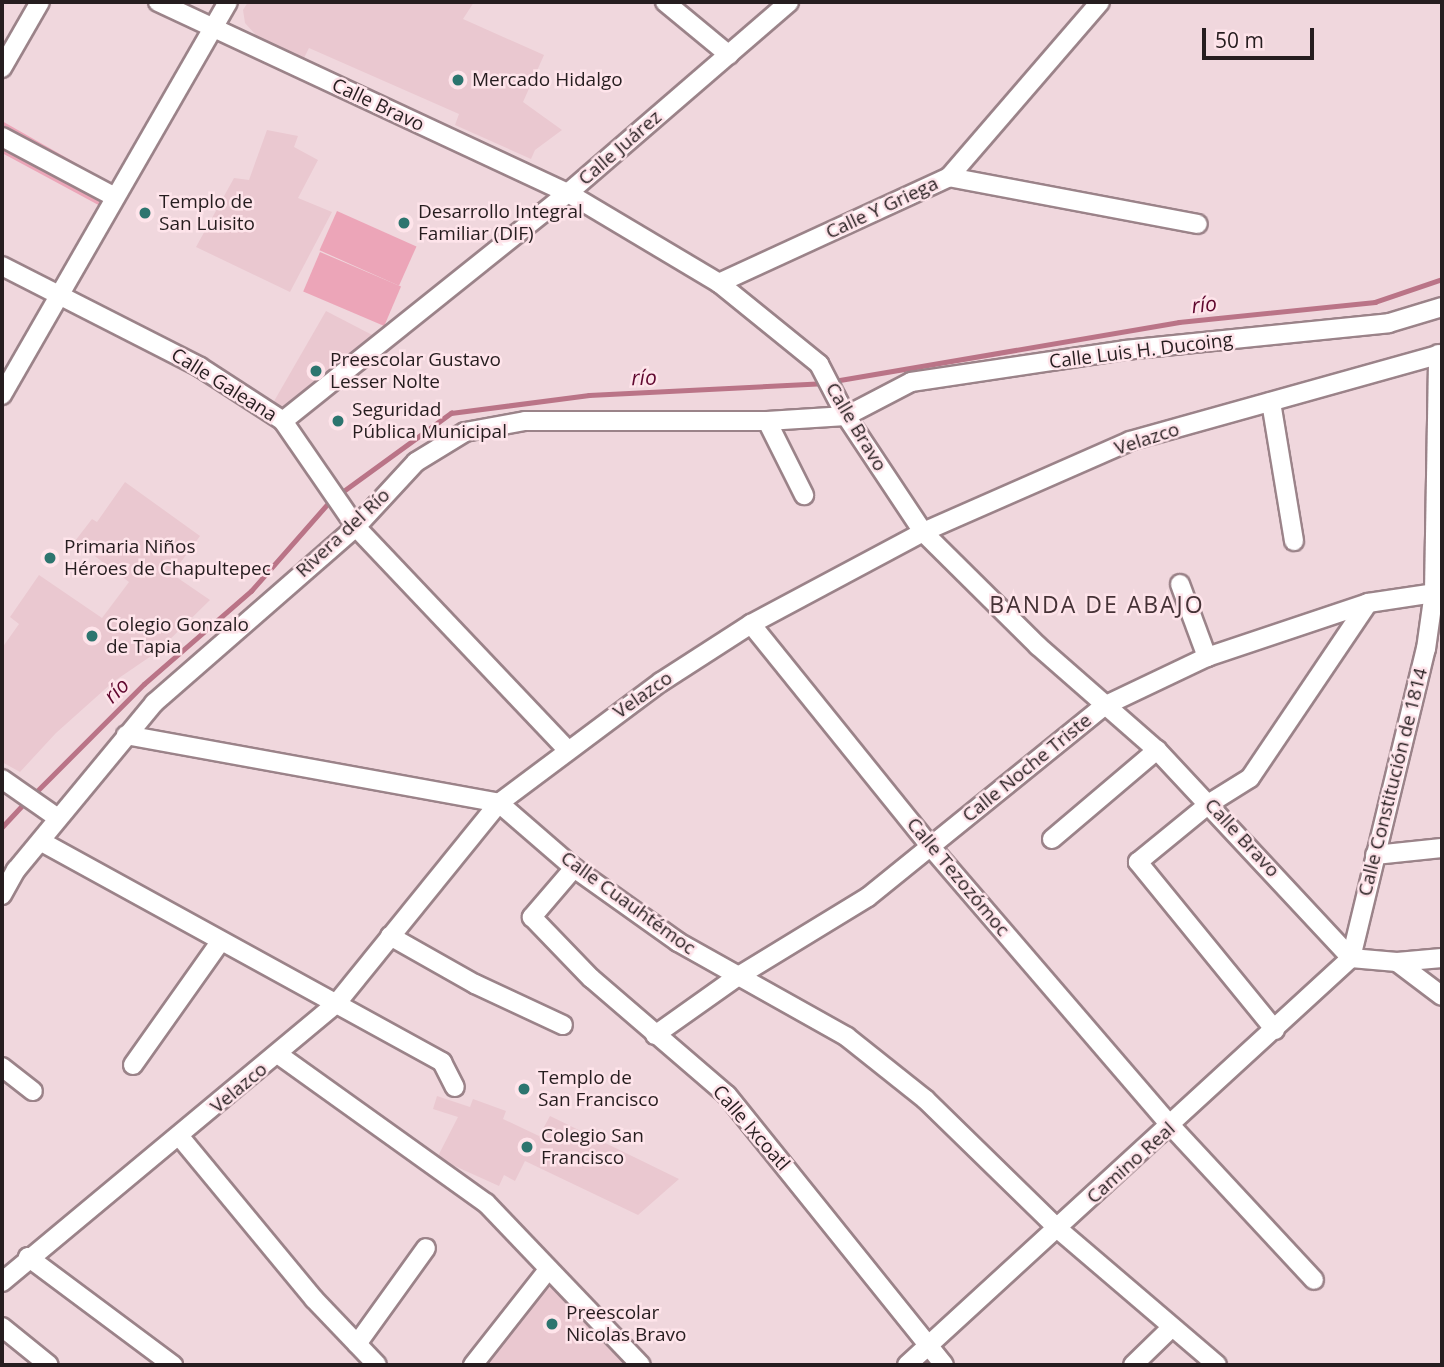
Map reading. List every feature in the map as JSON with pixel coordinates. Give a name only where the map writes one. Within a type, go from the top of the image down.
[{"type":"street","points":[[2,68],[40,2]]},
{"type":"street","name":"Calle Bravo","points":[[158,2],[568,193],[719,283],[819,364],[844,412],[923,532],[1104,706],[1157,750],[1210,803],[1351,958]]},
{"type":"street","points":[[2,395],[211,27],[228,2]]},
{"type":"street","points":[[665,2],[729,55]]},
{"type":"street","name":"Calle Juárez","points":[[283,421],[568,193],[789,2]]},
{"type":"street","name":"Calle Y Griega","points":[[719,283],[949,177],[1100,2]]},
{"type":"street","points":[[2,136],[115,197]]},
{"type":"street","points":[[949,177],[1198,224]]},
{"type":"street","name":"Calle Galeana","points":[[2,267],[59,292],[201,367],[283,421],[328,481],[353,522],[566,749]]},
{"type":"street","name":"Calle Luis H. Ducoing","points":[[844,412],[911,382],[1125,351],[1389,323],[1442,307]]},
{"type":"street","name":"Velazco","points":[[2,1282],[28,1256],[180,1137],[336,1004],[499,803],[566,749],[751,624],[923,532],[1130,442],[1440,354]]},
{"type":"street","name":"Calle Constitución de 1814","points":[[1351,958],[1438,592],[1440,354]]},
{"type":"street","points":[[1271,402],[1294,541]]},
{"type":"street","name":"Rivera del Río","points":[[2,895],[9,868],[42,842],[52,812],[126,735],[231,632],[416,462],[465,432],[497,424],[767,421],[844,412]]},
{"type":"street","points":[[767,421],[804,495]]},
{"type":"street","points":[[1180,584],[1207,657]]},
{"type":"street","name":"Calle Noche Triste","points":[[655,1035],[737,977],[868,897],[1104,706],[1207,657],[1368,603],[1438,592]]},
{"type":"street","points":[[1275,1030],[1138,862],[1210,803],[1250,778],[1368,603]]},
{"type":"street","name":"Calle Tezozómoc","points":[[751,624],[930,846],[1171,1126],[1314,1280]]},
{"type":"street","points":[[126,735],[499,803]]},
{"type":"street","points":[[1052,839],[1157,750]]},
{"type":"street","points":[[6,781],[52,812]]},
{"type":"street","name":"Calle Cuauhtémoc","points":[[499,803],[574,867],[678,942],[846,1037],[876,1060],[925,1099],[1058,1229],[1170,1329],[1217,1365]]},
{"type":"street","points":[[42,842],[442,1062],[455,1087]]},
{"type":"street","points":[[1375,855],[1442,848]]},
{"type":"street","name":"Calle Ixcoatl","points":[[574,867],[532,917],[655,1035],[727,1095],[944,1365]]},
{"type":"street","points":[[390,936],[475,984],[563,1024]]},
{"type":"street","points":[[133,1065],[220,942]]},
{"type":"street","points":[[1351,958],[1398,962],[1442,958]]},
{"type":"street","name":"Camino Real","points":[[907,1365],[1171,1126],[1351,958]]},
{"type":"street","points":[[1398,962],[1442,996]]},
{"type":"street","points":[[279,1055],[397,1143],[486,1203],[547,1271],[641,1365]]},
{"type":"street","points":[[2,1067],[33,1091]]},
{"type":"street","points":[[180,1137],[377,1365]]},
{"type":"street","points":[[357,1344],[426,1248]]},
{"type":"street","points":[[28,1256],[173,1365]]},
{"type":"street","points":[[473,1365],[547,1271]]},
{"type":"street","points":[[2,1327],[49,1365]]},
{"type":"street","points":[[1133,1365],[1170,1329]]},
{"type":"shaded area","name":"Mercado Hidalgo","points":[[248,2],[474,2],[463,19],[544,55],[523,102],[562,130],[535,150],[531,159],[455,125],[459,114],[309,48],[304,58],[262,42],[245,23],[243,10]]},
{"type":"shaded area","points":[[2,121],[116,186],[104,208],[2,153]]},
{"type":"shaded area","points":[[267,130],[298,136],[294,147],[318,160],[298,198],[332,212],[290,292],[196,247],[234,178],[249,180]]},
{"type":"shaded area","points":[[337,211],[416,246],[399,286],[320,250]]},
{"type":"shaded area","points":[[320,252],[401,286],[384,326],[303,292]]},
{"type":"shaded area","name":"Preescolar Gustavo Lesser Nolte","points":[[326,311],[380,339],[288,413],[273,403]]},
{"type":"shaded area","name":"Colegio Gonzalo de Tapia","points":[[125,482],[200,536],[172,574],[210,600],[157,652],[113,682],[56,733],[20,772],[2,762],[2,648],[19,624],[10,617],[39,575],[102,618],[129,582],[75,541],[92,519],[97,522]]},
{"type":"shaded area","name":"Colegio San Francisco","points":[[437,1096],[470,1107],[473,1099],[506,1111],[503,1119],[539,1136],[550,1116],[679,1179],[638,1215],[525,1161],[515,1181],[504,1175],[499,1186],[437,1158],[458,1117],[433,1109]]},
{"type":"shaded area","name":"Preescolar Nicolas Bravo","points":[[548,1283],[629,1365],[484,1365]]},
{"type":"waterway","name":"río","points":[[834,381],[1179,322],[1375,302],[1442,279]]},
{"type":"waterway","name":"río","points":[[338,495],[451,413],[589,395],[822,383]]},
{"type":"waterway","name":"río","points":[[32,796],[144,684],[251,591],[331,500]]},
{"type":"waterway","name":"río","points":[[2,827],[25,802]]},
{"type":"place","name":"Mercado Hidalgo","points":[[458,80]]},
{"type":"place","name":"Templo de San Luisito","points":[[145,213]]},
{"type":"place","name":"Desarrollo Integral Familiar (DIF)","points":[[404,223]]},
{"type":"place","name":"Preescolar Gustavo Lesser Nolte","points":[[316,371]]},
{"type":"place","name":"Seguridad Pública Municipal","points":[[338,421]]},
{"type":"place","name":"Primaria Niños Héroes de Chapultepec","points":[[50,558]]},
{"type":"place","name":"Colegio Gonzalo de Tapia","points":[[92,636]]},
{"type":"place","name":"Templo de San Francisco","points":[[524,1089]]},
{"type":"place","name":"Colegio San Francisco","points":[[527,1147]]},
{"type":"place","name":"Preescolar Nicolas Bravo","points":[[552,1324]]},
{"type":"district","name":"BANDA DE ABAJO","points":[[1097,604]]}]
